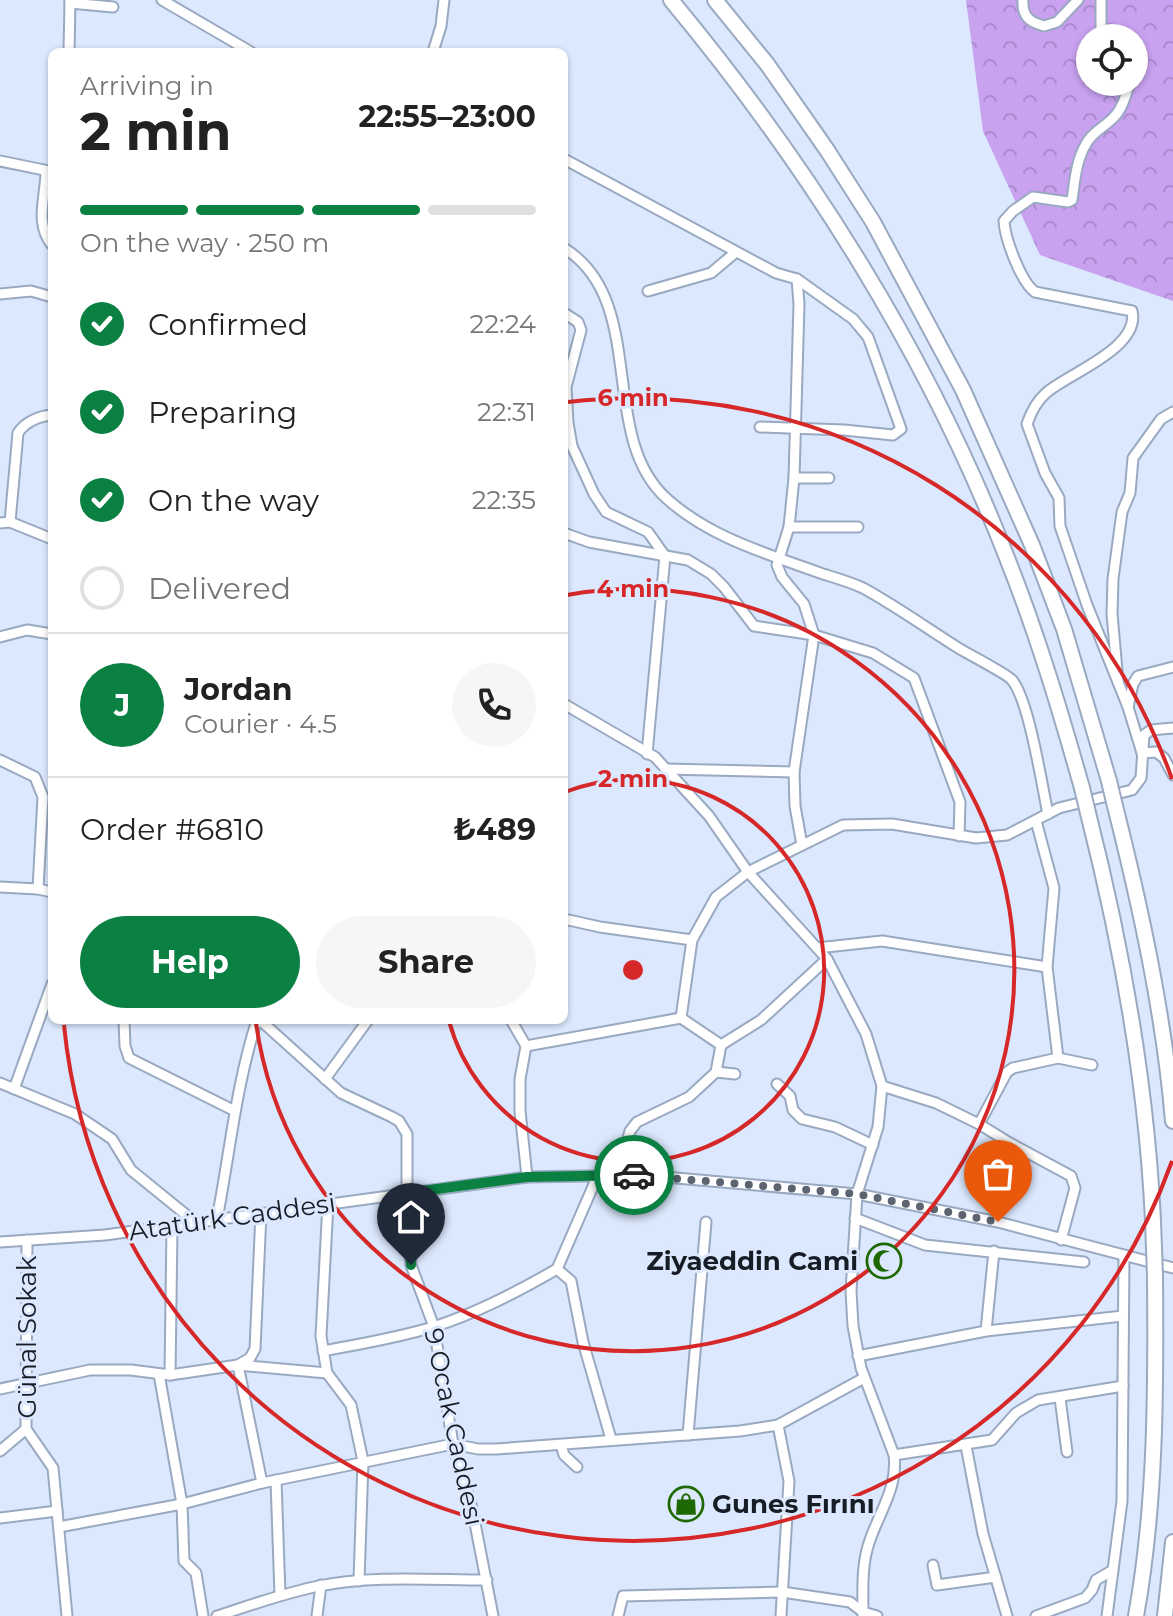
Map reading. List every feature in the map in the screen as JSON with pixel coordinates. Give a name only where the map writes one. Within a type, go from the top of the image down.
[{"type":"highway","points":[[671,0],[740,88],[836,227],[938,403],[1022,597],[1082,788],[1107,888],[1141,1085],[1153,1207],[1156,1376],[1150,1494],[1136,1616]]},
{"type":"highway","points":[[715,0],[767,64],[873,222],[963,390],[1026,531],[1058,615],[1109,781],[1151,969],[1173,1121]]},
{"type":"highway","points":[[1165,1616],[1173,1542]]},
{"type":"street","points":[[162,0],[244,48]]},
{"type":"street","points":[[434,48],[444,0]]},
{"type":"street","points":[[1023,0],[1022,10],[1026,18],[1044,26],[1057,22],[1078,0]]},
{"type":"street","points":[[1101,0],[1101,24]]},
{"type":"street","points":[[69,48],[70,2],[113,7]]},
{"type":"street","points":[[681,1018],[692,940],[716,897],[748,872],[843,825],[892,824],[959,836],[1007,835],[1059,808],[1132,790],[1141,778],[1144,760],[1128,707],[1117,685],[1060,526],[1059,498],[1045,473],[1027,424],[1032,410],[1047,392],[1113,351],[1125,335],[1133,318],[1132,311],[1035,292],[1026,285],[1005,235],[1004,221],[1033,197],[1072,200],[1074,177],[1086,143],[1098,129],[1114,118],[1125,96]]},
{"type":"street","points":[[0,161],[48,171]]},
{"type":"street","points":[[568,161],[776,273],[797,279],[853,319],[868,337],[901,429],[893,435],[760,427]]},
{"type":"street","points":[[48,176],[42,205],[43,230],[48,238]]},
{"type":"street","points":[[568,251],[586,267],[599,287],[613,322],[633,442],[650,481],[693,520],[724,537],[862,588],[1012,680],[1027,716],[1048,814]]},
{"type":"street","points":[[648,291],[711,273],[736,252]]},
{"type":"street","points":[[797,279],[794,478],[789,527],[777,565],[782,577],[804,604],[814,635],[794,772],[795,806],[802,845]]},
{"type":"street","points":[[0,294],[31,291],[48,296]]},
{"type":"street","points":[[568,316],[578,322],[581,330],[568,379]]},
{"type":"street","points":[[1117,685],[1119,674],[1112,614],[1113,579],[1122,512],[1130,493],[1133,458],[1161,419],[1173,412]]},
{"type":"street","points":[[48,415],[22,426],[18,433],[5,522],[48,538]]},
{"type":"street","points":[[568,423],[572,446],[594,494],[606,512],[648,532],[665,556],[647,754]]},
{"type":"street","points":[[794,478],[829,478]]},
{"type":"street","points":[[789,527],[858,527]]},
{"type":"street","points":[[568,534],[589,542],[688,560],[711,574],[754,626],[814,635],[873,653],[914,678],[960,802],[959,836]]},
{"type":"street","points":[[0,637],[27,630],[48,633]]},
{"type":"street","points":[[1128,707],[1138,676],[1173,667]]},
{"type":"street","points":[[568,706],[655,757],[709,816],[748,872],[827,959],[866,1034],[882,1086],[878,1127],[857,1194],[851,1291],[853,1326],[864,1378],[894,1455],[896,1471],[894,1485],[869,1541],[863,1572],[863,1614]]},
{"type":"street","points":[[1142,753],[1144,735],[1151,730],[1173,728]]},
{"type":"street","points":[[1142,753],[1156,752],[1164,758],[1173,775]]},
{"type":"street","points":[[0,760],[35,777],[43,797],[38,889]]},
{"type":"street","points":[[665,769],[794,772]]},
{"type":"street","points":[[1036,821],[1054,888],[1047,967],[1058,1058]]},
{"type":"street","points":[[41,833],[48,835]]},
{"type":"street","points":[[0,887],[48,891]]},
{"type":"street","points":[[568,920],[692,940]]},
{"type":"street","points":[[817,948],[882,941],[1047,967]]},
{"type":"street","points":[[618,1175],[630,1131],[637,1122],[689,1097],[716,1072],[721,1045],[761,1020],[827,959]]},
{"type":"street","points":[[14,1089],[48,995]]},
{"type":"street","points":[[526,1046],[681,1018],[721,1045]]},
{"type":"street","points":[[124,1024],[129,1058],[233,1110]]},
{"type":"street","points":[[217,1219],[230,1150],[233,1110],[258,1024]]},
{"type":"street","name":"9 Ocak Caddesi","points":[[263,1024],[341,1093],[399,1121],[407,1134],[411,1265],[434,1327],[453,1444],[472,1508],[493,1616]]},
{"type":"street","points":[[325,1079],[365,1024]]},
{"type":"street","points":[[513,1024],[526,1046],[520,1079],[520,1111],[527,1177]]},
{"type":"street","points":[[979,1124],[1007,1072],[1019,1066],[1058,1058],[1092,1065]]},
{"type":"street","points":[[716,1072],[735,1074]]},
{"type":"street","points":[[0,1083],[75,1114],[112,1139],[131,1170],[195,1222]]},
{"type":"street","points":[[777,1084],[790,1096],[793,1110],[802,1119],[835,1127],[873,1145]]},
{"type":"street","points":[[882,1086],[936,1103],[1071,1176],[1075,1188],[1061,1240]]},
{"type":"street","points":[[323,1351],[434,1327],[509,1297],[557,1269],[598,1175]]},
{"type":"street","name":"Atatürk Caddesi","points":[[0,1242],[172,1227],[527,1177],[618,1175],[857,1194],[998,1222],[1173,1268]]},
{"type":"street","points":[[328,1203],[321,1336],[327,1373],[351,1405],[363,1461],[359,1581]]},
{"type":"street","points":[[238,1365],[250,1358],[255,1349],[261,1213]]},
{"type":"street","points":[[855,1218],[925,1245],[1084,1262]]},
{"type":"street","points":[[688,1435],[706,1222]]},
{"type":"street","points":[[172,1227],[165,1374],[182,1504],[184,1561],[196,1573],[203,1616]]},
{"type":"street","name":"Günal Sokak","points":[[27,1240],[26,1429],[53,1468],[67,1616]]},
{"type":"street","points":[[986,1331],[994,1251]]},
{"type":"street","points":[[1107,1616],[1122,1501],[1124,1255]]},
{"type":"street","points":[[557,1269],[571,1281],[583,1342],[611,1439]]},
{"type":"street","points":[[858,1356],[986,1331],[1123,1316]]},
{"type":"street","points":[[238,1365],[262,1483]]},
{"type":"street","points":[[0,1389],[90,1370],[165,1374],[238,1365],[327,1373]]},
{"type":"street","points":[[59,1527],[182,1504],[262,1483],[453,1444],[478,1449],[561,1445],[778,1425],[864,1378]]},
{"type":"street","points":[[894,1455],[992,1440],[1016,1413],[1038,1400],[1123,1386]]},
{"type":"street","points":[[1060,1398],[1067,1452]]},
{"type":"street","points":[[778,1425],[789,1481],[781,1616]]},
{"type":"street","points":[[0,1451],[26,1429]]},
{"type":"street","points":[[561,1445],[564,1455],[577,1467]]},
{"type":"street","points":[[966,1446],[983,1534],[1007,1616]]},
{"type":"street","points":[[276,1480],[280,1595]]},
{"type":"street","points":[[0,1518],[57,1511]]},
{"type":"street","points":[[933,1565],[937,1585],[996,1577]]},
{"type":"street","points":[[1036,1616],[1085,1598],[1096,1580],[1113,1570]]},
{"type":"street","points":[[217,1616],[321,1585],[359,1581],[487,1580]]},
{"type":"street","points":[[317,1616],[321,1585]]},
{"type":"street","points":[[618,1616],[623,1596],[782,1592],[850,1602],[863,1614],[877,1616]]},
{"type":"green space","points":[[966,0],[1173,0],[1173,301],[1040,255],[983,131]]},
{"type":"way so far","points":[[634,1175],[857,1194],[998,1222]]},
{"type":"place","name":"Ziyaeddin Cami","points":[[884,1261]]},
{"type":"place","name":"Gunes Fırını","points":[[686,1504]]},
{"type":"route","points":[[411,1265],[407,1193],[527,1177],[634,1175]]}]
